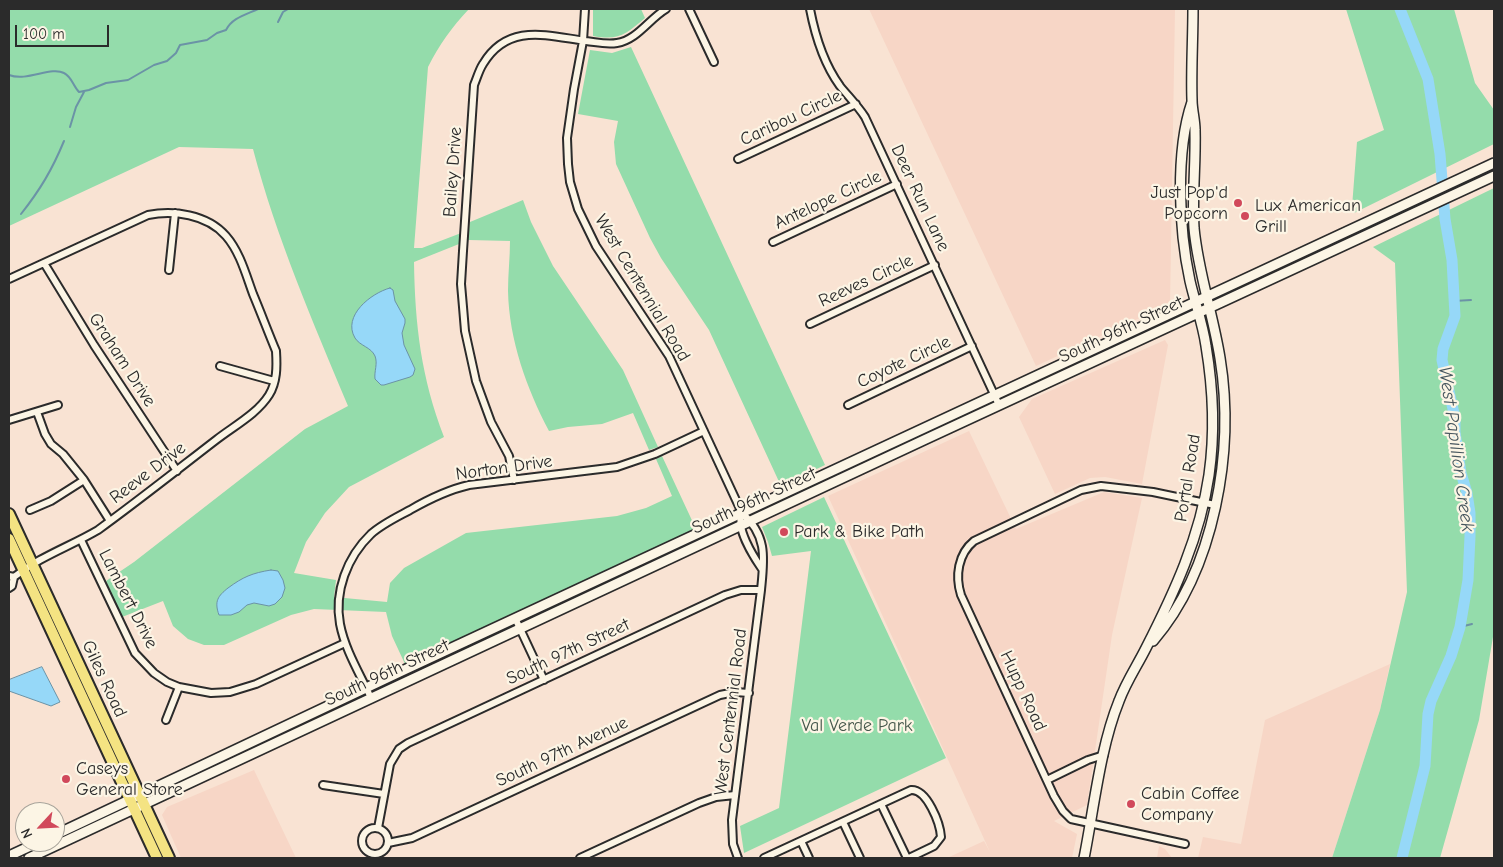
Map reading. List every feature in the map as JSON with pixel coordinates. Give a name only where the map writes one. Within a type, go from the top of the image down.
[{"type":"main road","points":[[1192,102],[1193,9]]},
{"type":"main road","name":"Portal Road","points":[[1145,651],[1163,629],[1188,587],[1206,542],[1215,505],[1224,450],[1224,406],[1220,359],[1200,269],[1194,229],[1192,187],[1195,130],[1192,102]]},
{"type":"main road","name":"Portal Road","points":[[1084,858],[1112,719],[1119,699],[1145,651],[1182,572],[1204,502],[1212,448],[1212,397],[1206,346],[1186,262],[1180,202],[1186,118],[1192,102]]},
{"type":"main road","name":"South 96th Street","points":[[65,829],[994,394],[1494,163]]},
{"type":"main road","name":"South 96th Street","points":[[29,858],[371,698],[522,632],[740,526],[1494,176]]},
{"type":"main road","name":"Giles Road","points":[[9,514],[169,858]]},
{"type":"main road","name":"Giles Road","points":[[9,539],[156,858]]},
{"type":"street","name":"West Centennial Road","points":[[585,9],[584,41],[574,89],[567,138],[568,164],[573,194],[584,225],[596,246],[668,356],[742,513],[751,521],[763,545],[765,557],[762,569],[732,828],[733,844],[738,858]]},
{"type":"street","name":"Bailey Drive","points":[[514,480],[509,456],[491,422],[476,381],[465,331],[461,284],[474,85],[482,64],[493,50],[519,36],[534,34],[550,35],[608,44],[624,42],[666,9]]},
{"type":"street","points":[[689,9],[714,62]]},
{"type":"street","name":"Deer Run Lane","points":[[810,9],[815,36],[839,85],[865,117],[999,405]]},
{"type":"street","name":"Caribou Circle","points":[[738,159],[856,104]]},
{"type":"street","name":"Antelope Circle","points":[[773,242],[897,184]]},
{"type":"street","points":[[9,279],[148,215],[163,212],[196,217],[213,225],[225,235],[234,249],[242,264],[276,351],[277,363],[274,381],[220,366]]},
{"type":"street","points":[[169,270],[175,214]]},
{"type":"street","name":"Graham Drive","points":[[44,263],[94,345],[177,471]]},
{"type":"street","name":"Reeves Circle","points":[[810,324],[935,265]]},
{"type":"street","name":"Coyote Circle","points":[[848,405],[972,346]]},
{"type":"street","name":"Reeve Drive","points":[[11,576],[31,564],[81,540],[110,521],[260,406],[268,397],[274,381]]},
{"type":"street","points":[[9,420],[58,405]]},
{"type":"street","points":[[37,412],[51,444],[63,454],[84,480],[110,521]]},
{"type":"street","name":"Norton Drive","points":[[371,698],[345,643],[340,623],[340,596],[342,581],[351,559],[372,533],[439,494],[452,489],[617,467],[655,454],[704,431]]},
{"type":"street","points":[[30,510],[51,501],[84,480]]},
{"type":"street","name":"Hupp Road","points":[[1185,844],[1071,819],[1064,811],[1047,780],[962,595],[958,578],[958,564],[968,546],[974,541],[1081,490],[1101,486],[1153,492],[1204,502]]},
{"type":"street","points":[[1204,502],[1215,505]]},
{"type":"street","points":[[742,513],[740,526],[762,569]]},
{"type":"street","name":"Lambert Drive","points":[[81,540],[135,653],[154,673],[178,687],[211,693],[230,692],[256,684],[345,643]]},
{"type":"street","points":[[9,588],[12,586],[11,576]]},
{"type":"street","name":"South 97th Street","points":[[384,794],[390,764],[394,756],[399,749],[422,736],[725,595],[741,590],[761,590]]},
{"type":"street","points":[[515,618],[544,680]]},
{"type":"street","points":[[166,720],[178,687]]},
{"type":"street","name":"South 97th Avenue","points":[[388,843],[412,838],[723,694],[735,692],[749,693]]},
{"type":"street","points":[[1047,780],[1088,760],[1104,755]]},
{"type":"street","points":[[322,785],[384,794],[378,828]]},
{"type":"street","points":[[764,858],[911,790],[918,791],[928,802],[936,818],[941,837],[934,846],[908,858],[881,804]]},
{"type":"street","points":[[580,858],[699,803],[716,797],[735,796]]},
{"type":"street","points":[[844,822],[860,858]]},
{"type":"street","points":[[370,828],[378,828],[387,834],[388,843],[383,852],[375,856],[365,849],[362,838],[370,828]]},
{"type":"street","points":[[801,841],[809,858]]},
{"type":"shaded area","points":[[869,9],[1175,9],[1170,304],[1036,366]]},
{"type":"shaded area","points":[[1165,340],[1168,345],[1142,484],[1105,477],[1090,478],[1055,494],[1019,417],[1032,399]]},
{"type":"shaded area","points":[[969,431],[1016,529],[1104,492],[1142,498],[1112,635],[1087,805],[1054,821],[1077,834],[1072,858],[947,858],[984,841],[990,852],[828,496]]},
{"type":"shaded area","points":[[1390,664],[1380,710],[1332,858],[1198,858],[1203,837],[1241,844],[1265,720]]},
{"type":"shaded area","points":[[254,770],[296,858],[181,858],[162,815],[167,807]]},
{"type":"shaded area","points":[[1159,846],[1165,849],[1172,858],[1157,858]]},
{"type":"green space","points":[[9,9],[469,9],[446,36],[428,67],[414,248],[422,248],[469,230],[470,222],[523,200],[531,222],[553,266],[623,370],[658,447],[649,450],[633,413],[602,424],[549,431],[533,398],[521,364],[512,328],[508,291],[510,241],[469,240],[414,262],[416,307],[421,351],[430,393],[444,437],[349,487],[325,513],[306,542],[294,573],[336,580],[334,597],[387,602],[390,583],[404,568],[466,533],[617,516],[646,508],[672,496],[656,459],[662,456],[696,529],[405,664],[392,636],[386,612],[314,609],[291,615],[224,645],[204,645],[188,639],[173,626],[163,601],[122,617],[106,581],[134,562],[305,429],[348,406],[284,247],[253,149],[179,147],[9,226]]},
{"type":"green space","points":[[593,9],[641,9],[645,18],[622,35],[609,38],[593,36]]},
{"type":"green space","points":[[1346,9],[1454,9],[1475,83],[1494,110],[1494,144],[1354,213],[1352,207],[1357,142],[1384,130]]},
{"type":"green space","points":[[631,47],[825,465],[781,486],[709,330],[661,258],[616,164],[614,142],[618,121],[578,114],[590,50],[612,53]]},
{"type":"green space","points":[[1494,188],[1494,631],[1479,720],[1440,858],[1332,858],[1380,710],[1407,592],[1395,263],[1373,247]]},
{"type":"green space","name":"Val Verde Park","points":[[824,497],[946,758],[744,853],[740,826],[779,808],[811,551],[772,556],[762,527]]},
{"type":"water","points":[[390,288],[393,290],[395,301],[405,319],[402,333],[404,345],[415,369],[410,377],[381,385],[375,379],[375,356],[355,338],[352,322],[355,314],[367,300]]},
{"type":"water","points":[[271,570],[278,571],[285,588],[282,597],[275,604],[269,606],[254,603],[231,615],[219,615],[217,602],[219,596],[238,581],[248,576]]},
{"type":"water","points":[[42,667],[60,702],[51,706],[9,691],[9,680]]},
{"type":"waterway","points":[[9,75],[23,77],[59,71],[69,77],[79,92],[106,83],[128,80],[154,65],[167,61],[176,53],[180,45],[207,40],[217,33],[226,30],[235,20],[258,9]]},
{"type":"waterway","points":[[278,22],[283,12],[288,9]]},
{"type":"waterway","name":"West Papillion Creek","points":[[1400,9],[1428,79],[1440,154],[1445,219],[1452,260],[1455,316],[1443,349],[1442,360],[1455,418],[1455,432],[1461,473],[1470,513],[1468,580],[1460,627],[1451,656],[1431,701],[1428,714],[1425,766],[1402,858]]},
{"type":"waterway","points":[[70,127],[76,107],[84,92]]},
{"type":"waterway","points":[[21,214],[45,179],[64,141]]},
{"type":"waterway","points":[[1454,301],[1471,300]]},
{"type":"waterway","points":[[1460,627],[1472,624]]},
{"type":"place","name":"Just Pop'd Popcorn","points":[[1238,203]]},
{"type":"place","name":"Lux American Grill","points":[[1245,216]]},
{"type":"place","name":"Park & Bike Path","points":[[784,532]]},
{"type":"place","name":"Caseys General Store","points":[[66,779]]},
{"type":"place","name":"Cabin Coffee Company","points":[[1131,804]]}]
